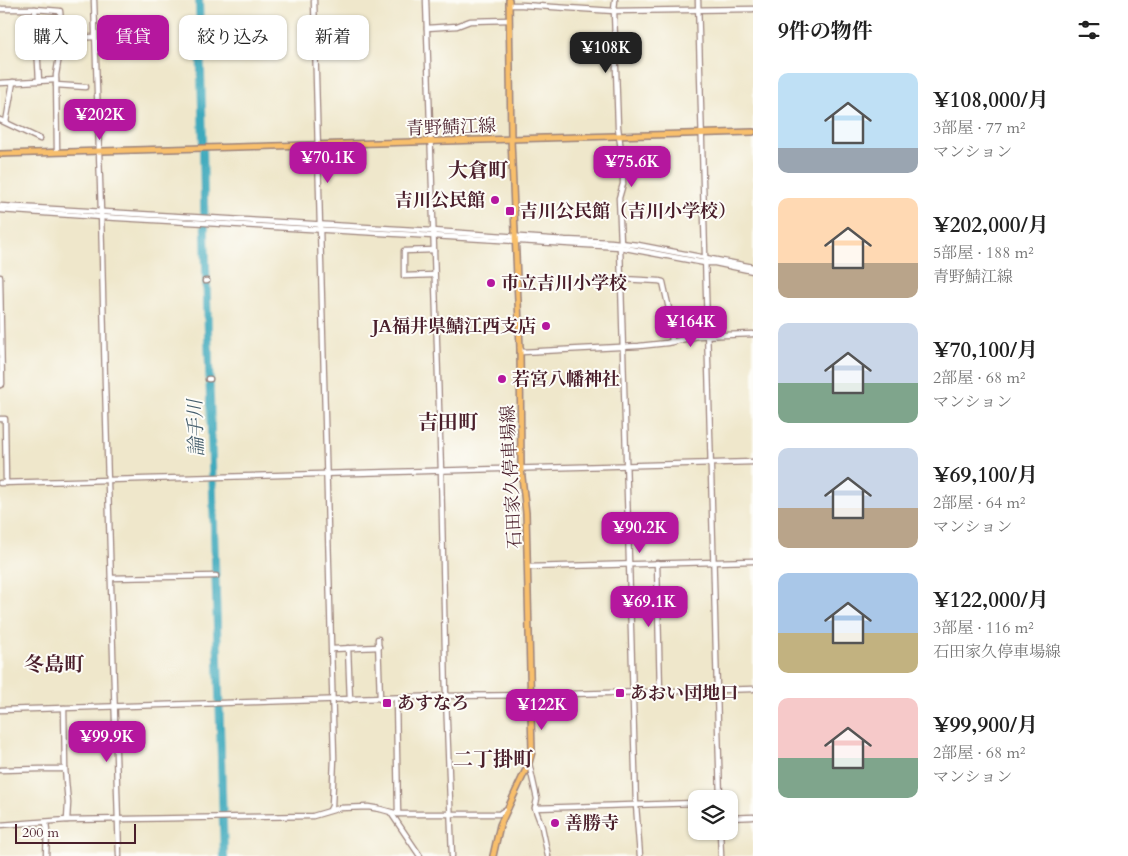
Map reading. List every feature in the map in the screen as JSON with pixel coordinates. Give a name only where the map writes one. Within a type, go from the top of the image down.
[{"type":"main road","name":"石田家久停車場線","points":[[493,856],[500,826],[529,763],[532,752],[526,514],[521,468],[520,348],[511,139],[509,2]]},
{"type":"main road","name":"青野鯖江線","points":[[0,154],[753,132]]},
{"type":"street","points":[[94,0],[119,856]]},
{"type":"street","points":[[314,0],[332,649],[334,758],[332,806],[330,810]]},
{"type":"street","points":[[426,0],[452,856]]},
{"type":"street","points":[[560,7],[561,0]]},
{"type":"street","points":[[615,0],[619,135],[623,166],[623,184],[619,198],[622,346],[636,805],[640,856]]},
{"type":"street","points":[[698,0],[720,790]]},
{"type":"street","points":[[509,2],[614,12],[753,9]]},
{"type":"street","points":[[0,9],[60,11],[60,15]]},
{"type":"street","points":[[35,9],[39,81]]},
{"type":"street","points":[[427,28],[457,26],[470,21],[509,20]]},
{"type":"street","points":[[87,37],[95,37]]},
{"type":"street","points":[[58,151],[56,82],[59,60]]},
{"type":"street","points":[[0,83],[39,81],[86,87]]},
{"type":"street","points":[[6,122],[13,82]]},
{"type":"street","points":[[0,120],[40,140]]},
{"type":"street","points":[[0,206],[101,215]]},
{"type":"street","points":[[0,210],[620,245],[753,267]]},
{"type":"street","points":[[434,250],[404,251],[404,276],[434,275]]},
{"type":"street","points":[[705,260],[753,271]]},
{"type":"street","points":[[0,277],[2,384],[0,384]]},
{"type":"street","points":[[622,278],[663,282],[669,309],[672,342]]},
{"type":"street","points":[[520,348],[522,352],[639,346],[672,342],[698,336],[753,334]]},
{"type":"street","points":[[0,419],[5,419],[6,483]]},
{"type":"street","points":[[0,483],[753,462]]},
{"type":"street","points":[[528,567],[753,561]]},
{"type":"street","points":[[657,563],[660,692]]},
{"type":"street","points":[[111,578],[215,576]]},
{"type":"street","points":[[378,638],[380,699]]},
{"type":"street","points":[[332,649],[379,647]]},
{"type":"street","points":[[348,648],[350,700]]},
{"type":"street","points":[[0,710],[446,696],[753,689]]},
{"type":"street","points":[[396,698],[398,814]]},
{"type":"street","points":[[64,708],[67,820]]},
{"type":"street","points":[[529,763],[537,799],[535,808],[542,826],[548,856]]},
{"type":"street","points":[[0,770],[65,770]]},
{"type":"street","points":[[535,808],[688,803]]},
{"type":"street","points":[[0,825],[67,820],[313,816],[340,808],[368,807],[398,814],[498,814],[508,808]]},
{"type":"street","points":[[391,813],[420,856]]},
{"type":"street","points":[[738,818],[753,817]]},
{"type":"street","points":[[46,822],[46,856]]},
{"type":"street","points":[[720,840],[721,856]]},
{"type":"waterway","name":"論手川","points":[[199,0],[224,856]]},
{"type":"place","name":"吉川公民館","points":[[495,200]]},
{"type":"place","name":"吉川公民館（吉川小学校）","points":[[510,211]]},
{"type":"place","name":"市立吉川小学校","points":[[491,283]]},
{"type":"place","name":"JA福井県鯖江西支店","points":[[546,326]]},
{"type":"place","name":"若宮八幡神社","points":[[502,379]]},
{"type":"place","name":"あおい団地口","points":[[620,693]]},
{"type":"place","name":"あすなろ","points":[[387,703]]},
{"type":"place","name":"善勝寺","points":[[555,823]]},
{"type":"district","name":"大倉町","points":[[478,170]]},
{"type":"district","name":"吉田町","points":[[448,422]]},
{"type":"district","name":"冬島町","points":[[54,664]]},
{"type":"district","name":"二丁掛町","points":[[493,759]]}]
